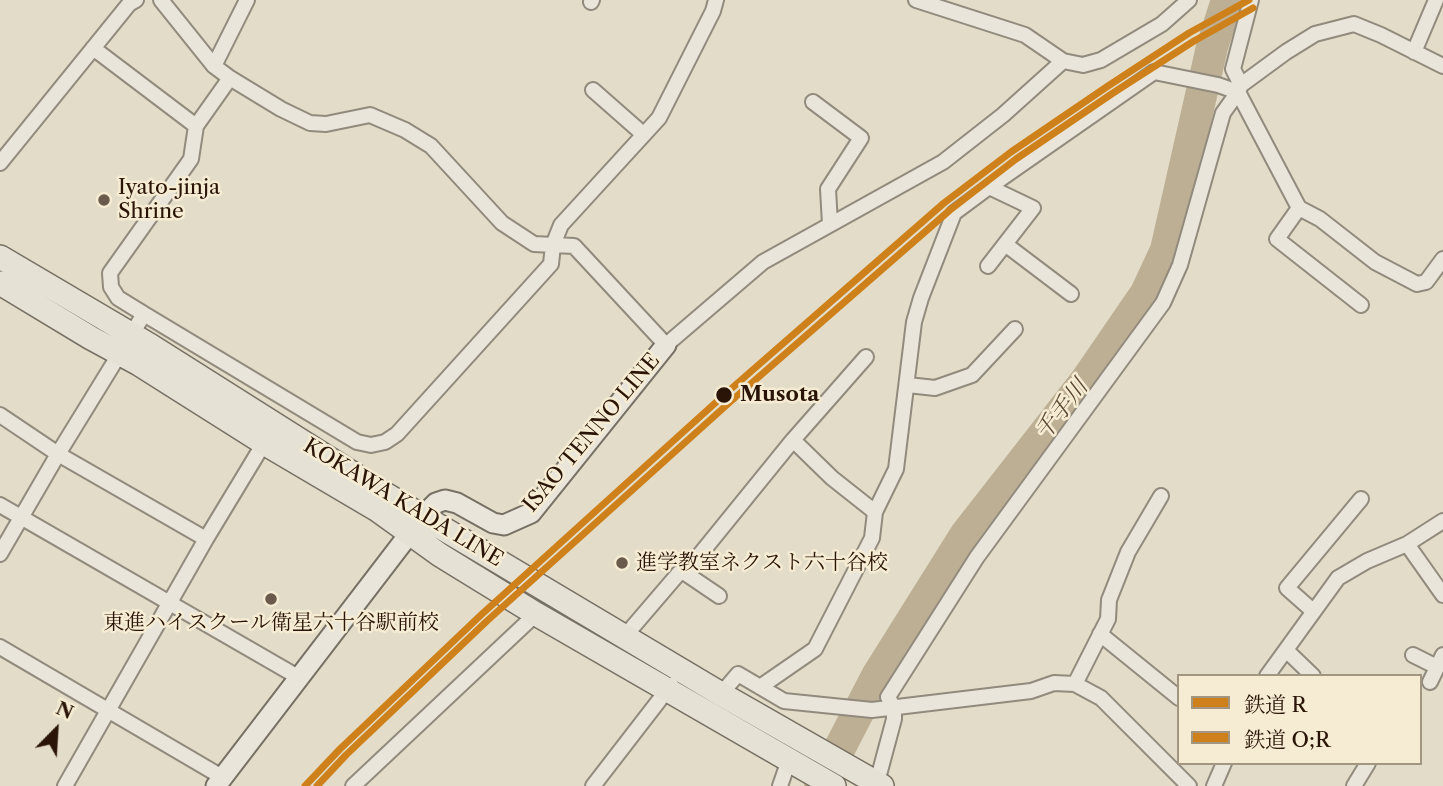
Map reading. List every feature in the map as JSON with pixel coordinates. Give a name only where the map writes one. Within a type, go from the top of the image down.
[{"type":"main road","name":"KOKAWA KADA LINE","points":[[0,257],[264,443],[625,636],[875,783]]},
{"type":"main road","name":"KOKAWA KADA LINE","points":[[0,283],[126,344],[417,524],[440,555],[536,614],[834,786]]},
{"type":"main road","name":"ISAO TENNO LINE","points":[[417,524],[436,503],[445,500],[457,503],[493,523],[504,525],[531,513],[666,345]]},
{"type":"main road","points":[[219,782],[417,524]]},
{"type":"street","points":[[0,163],[129,4],[136,0]]},
{"type":"street","points":[[161,0],[214,66],[229,78],[310,123],[326,124],[370,115],[405,130],[431,146],[502,223],[534,244],[574,246],[666,345],[763,262],[943,162],[1003,115],[1063,61]]},
{"type":"street","points":[[214,66],[247,0]]},
{"type":"street","points":[[229,78],[196,126],[191,159],[110,273],[111,287],[118,298],[144,314],[358,442],[370,445],[385,442],[397,433],[551,264],[553,245],[561,225],[659,118],[713,12],[716,0]]},
{"type":"street","points":[[916,0],[1025,35],[1063,61],[1083,65],[1101,60],[1162,24],[1189,0]]},
{"type":"street","points":[[1251,0],[1233,69],[1240,89],[1299,208],[1320,219],[1375,262],[1417,285],[1426,282],[1443,259]]},
{"type":"street","points":[[1414,52],[1436,0]]},
{"type":"street","points":[[875,783],[894,719],[894,708],[888,697],[977,557],[1163,303],[1180,265],[1223,113],[1240,89],[1286,52],[1315,34],[1354,24],[1443,66]]},
{"type":"street","points":[[93,48],[196,126]]},
{"type":"street","points":[[760,687],[815,649],[872,538],[874,512],[896,469],[914,322],[954,213],[1154,72],[1240,89]]},
{"type":"street","points":[[593,90],[643,134]]},
{"type":"street","points":[[813,102],[861,138],[828,190],[830,225]]},
{"type":"street","points":[[988,266],[1033,208],[989,187]]},
{"type":"street","points":[[1299,208],[1277,239],[1361,305]]},
{"type":"street","points":[[1005,244],[1071,294]]},
{"type":"street","points":[[0,554],[144,314]]},
{"type":"street","points":[[908,385],[935,388],[972,375],[1015,329]]},
{"type":"street","points":[[685,573],[793,440],[866,357]]},
{"type":"street","points":[[0,415],[58,454],[206,539]]},
{"type":"street","points":[[793,440],[832,478],[874,512]]},
{"type":"street","points":[[65,786],[264,443]]},
{"type":"street","points":[[1075,684],[1108,619],[1109,600],[1128,552],[1161,496]]},
{"type":"street","points":[[1313,611],[1287,588],[1361,499]]},
{"type":"street","points":[[0,505],[298,677]]},
{"type":"street","points":[[1268,674],[1338,579],[1367,561],[1407,544],[1443,521]]},
{"type":"street","points":[[1407,544],[1443,595]]},
{"type":"street","points":[[625,636],[679,573],[685,573],[719,596]]},
{"type":"street","points":[[353,786],[536,614]]},
{"type":"street","points":[[1100,634],[1177,696]]},
{"type":"street","points":[[0,647],[219,782]]},
{"type":"street","points":[[1286,650],[1311,674]]},
{"type":"street","points":[[1413,654],[1440,661],[1430,682]]},
{"type":"street","points":[[593,786],[669,689],[679,668]]},
{"type":"street","points":[[721,694],[738,674],[784,701],[872,710],[1031,691],[1054,683],[1075,684],[1101,698],[1189,786]]},
{"type":"street","points":[[780,786],[793,762]]},
{"type":"street","points":[[1214,786],[1223,765]]},
{"type":"street","points":[[1354,786],[1367,765]]},
{"type":"waterway","name":"千手川","points":[[820,786],[877,676],[966,534],[1087,379],[1146,293],[1166,250],[1212,47],[1227,0]]},
{"type":"rail line","name":"R","points":[[305,786],[340,749],[482,614],[724,395],[944,203],[1011,152],[1108,86],[1189,33],[1249,0]]},
{"type":"rail line","name":"O;R","points":[[317,786],[488,620],[730,402],[950,210],[1016,159],[1113,93],[1194,41],[1253,8]]},
{"type":"place","name":"Iyato-jinja Shrine","points":[[104,200]]},
{"type":"place","name":"Musota","points":[[724,395]]},
{"type":"place","name":"進学教室ネクスト六十谷校","points":[[622,563]]},
{"type":"place","name":"東進ハイスクール衛星六十谷駅前校","points":[[271,599]]}]
